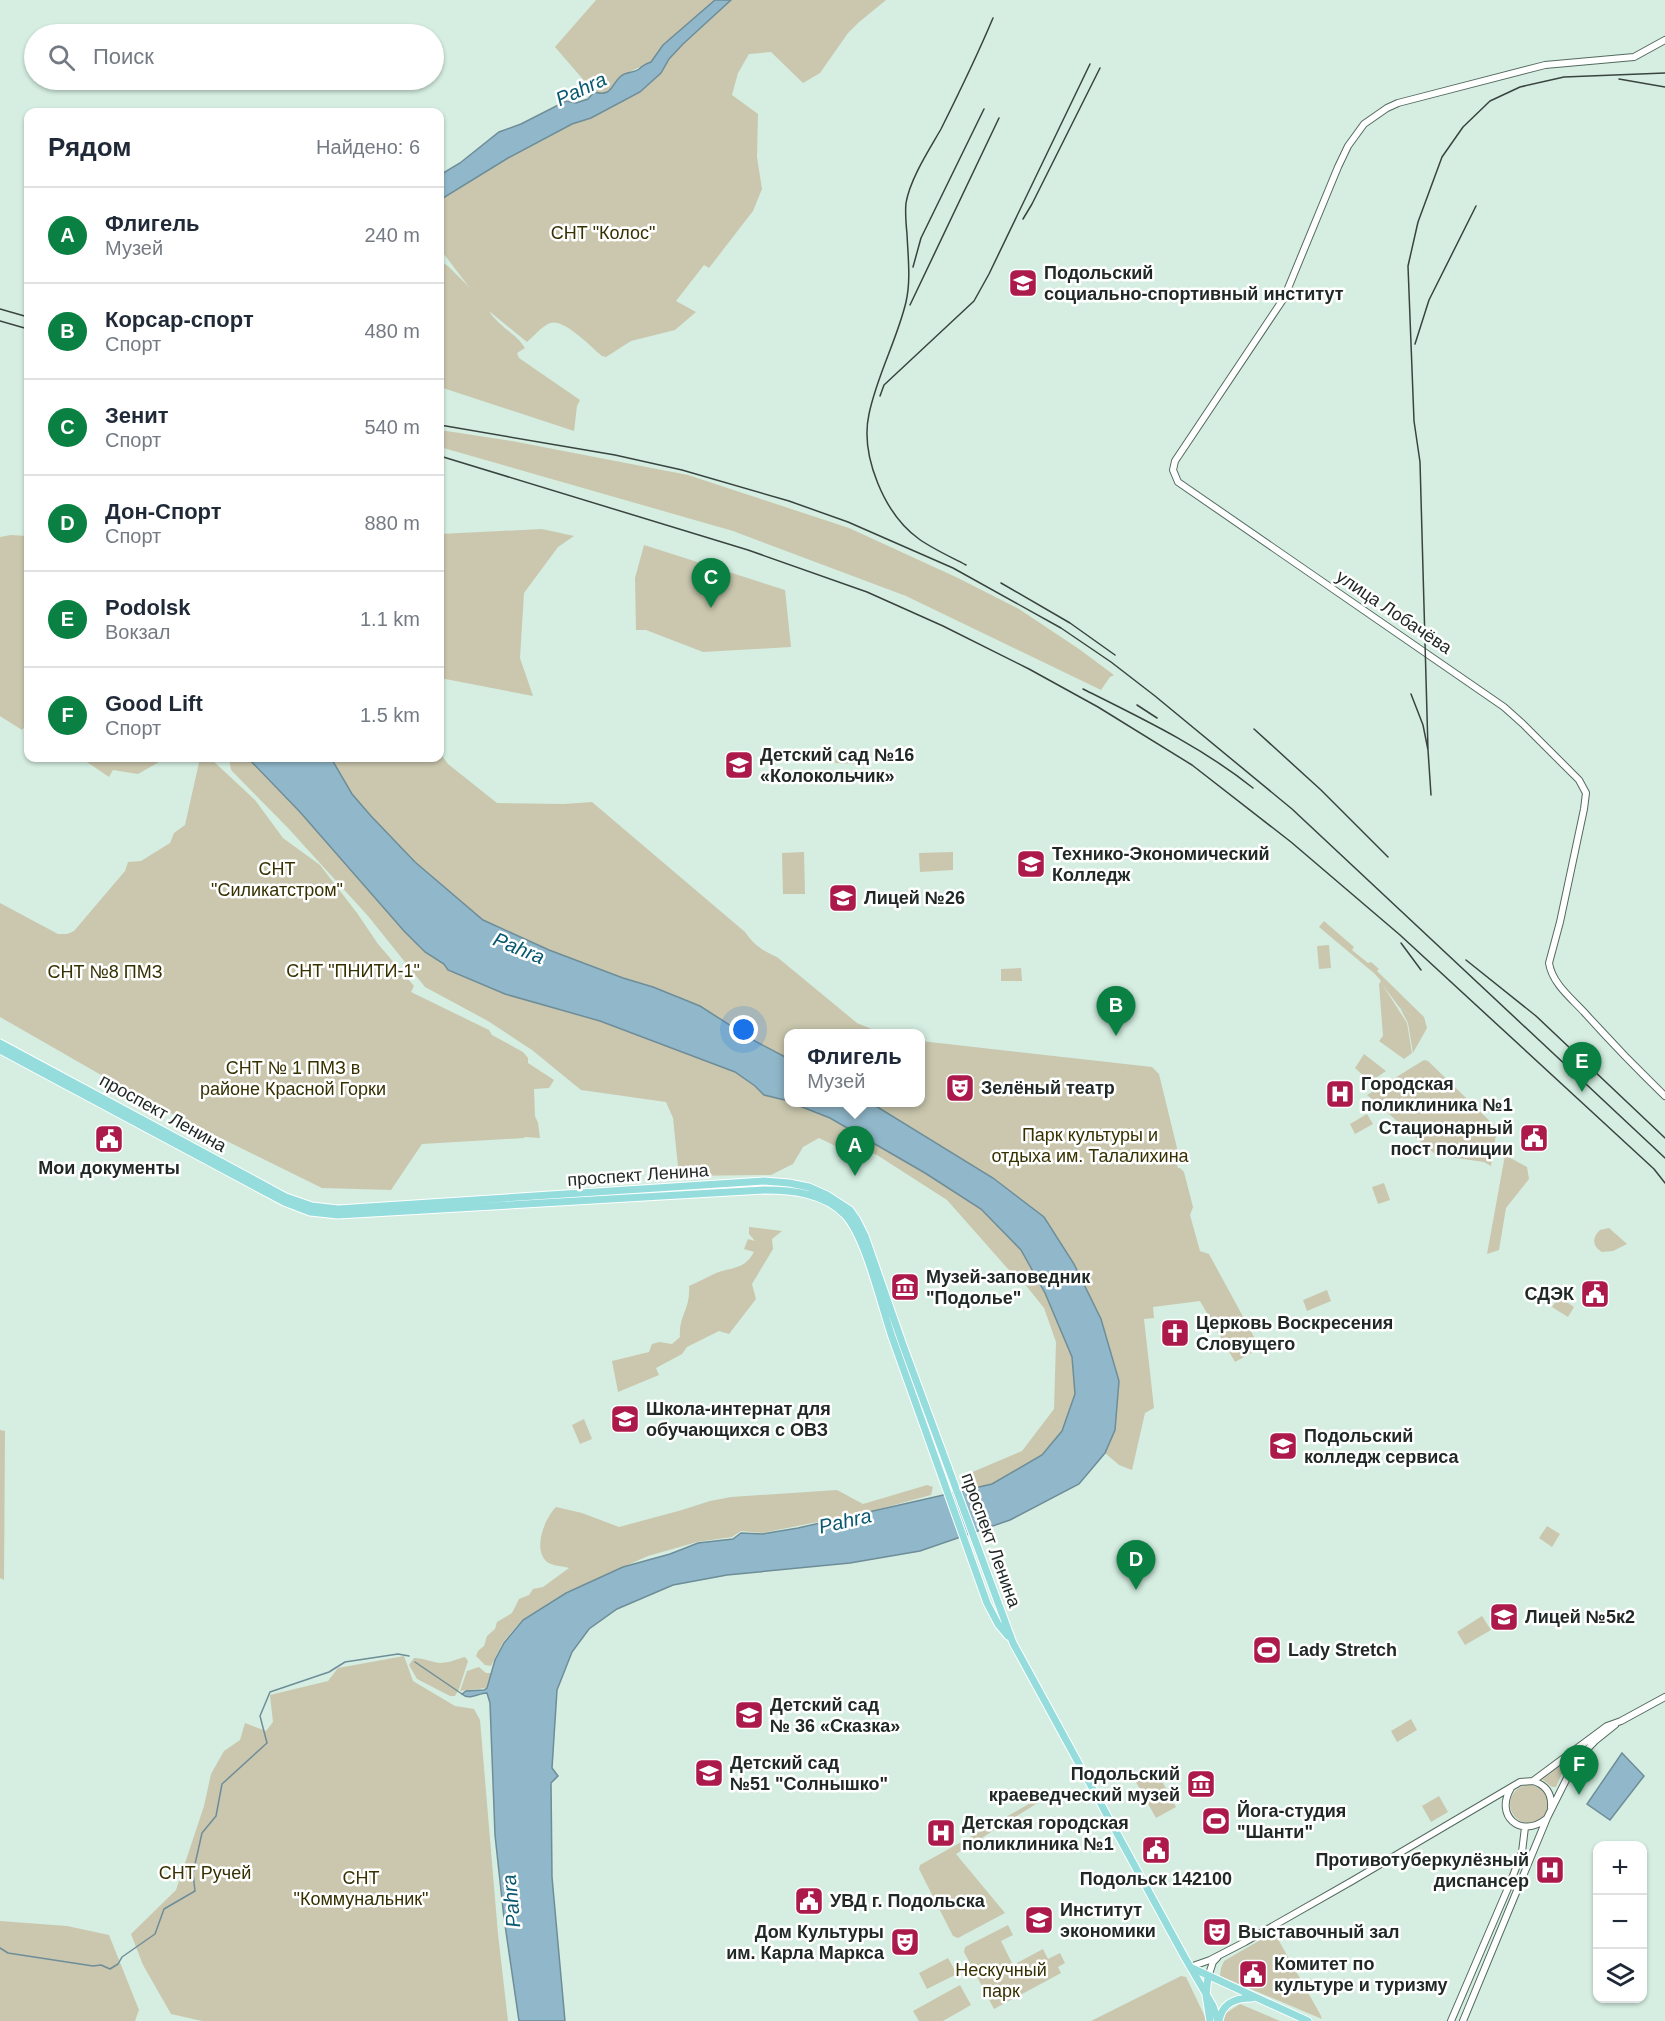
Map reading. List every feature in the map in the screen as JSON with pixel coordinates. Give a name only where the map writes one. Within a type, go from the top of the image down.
[{"type":"main road","name":"улица Лобачёва","points":[[1665,40],[1634,57],[1545,65],[1398,103],[1364,123],[1342,157],[1284,298],[1175,460],[1173,470],[1178,482],[1504,707],[1579,780],[1586,793],[1584,808],[1549,963],[1550,970],[1563,989],[1614,1045],[1665,1096]]},
{"type":"main road","name":"проспект Ленина","points":[[0,1043],[286,1197],[312,1206],[338,1209],[764,1181],[809,1187],[827,1195],[850,1210],[866,1236],[1013,1643],[1213,2006],[1218,2021]]},
{"type":"main road","name":"проспект Ленина","points":[[0,1050],[284,1203],[310,1212],[338,1215],[764,1190],[789,1190],[823,1200],[834,1206],[845,1216],[861,1241],[987,1603],[998,1624],[1013,1643]]},
{"type":"main road","points":[[1533,1781],[1607,1726],[1665,1697]]},
{"type":"main road","points":[[1462,2021],[1551,1810],[1578,1759],[1595,1741],[1620,1721]]},
{"type":"main road","points":[[1190,1967],[1219,1956],[1520,1782],[1539,1783],[1548,1792],[1552,1804],[1551,1810]]},
{"type":"main road","points":[[1511,1788],[1506,1797],[1505,1807],[1508,1816],[1515,1824],[1525,1827],[1537,1826],[1547,1818]]},
{"type":"main road","points":[[1451,2021],[1511,1881],[1523,1846],[1525,1827]]},
{"type":"main road","points":[[1210,2021],[1206,1995],[1208,1977],[1213,1962],[1219,1956]]},
{"type":"main road","points":[[1190,1967],[1308,2021]]},
{"type":"main road","points":[[1218,2021],[1221,2012],[1234,2001],[1240,1998],[1255,1998]]},
{"type":"green space","points":[[596,0],[715,0],[663,45],[651,62],[622,76],[602,94],[594,92],[555,47]]},
{"type":"green space","name":"СНТ \"Колос\"","points":[[731,0],[886,0],[848,33],[820,73],[803,83],[771,52],[749,54],[738,73],[732,95],[758,114],[757,157],[762,189],[753,211],[709,268],[704,265],[676,301],[696,312],[675,330],[631,341],[606,357],[570,329],[556,323],[544,326],[527,342],[489,311],[525,348],[517,353],[519,358],[580,400],[577,406],[574,431],[444,388],[444,264],[469,287],[444,254],[444,198],[508,158],[640,92],[661,73],[669,59]]},
{"type":"green space","points":[[444,431],[512,441],[688,475],[849,528],[1019,609],[1114,675],[1101,690],[906,596],[733,531],[444,448]]},
{"type":"green space","points":[[542,529],[574,536],[558,547],[524,593],[520,658],[533,696],[444,679],[444,534]]},
{"type":"green space","points":[[24,536],[24,728],[22,730],[0,716],[0,537]]},
{"type":"green space","points":[[644,545],[785,590],[791,647],[703,652],[646,630],[636,630],[635,578]]},
{"type":"green space","points":[[836,750],[860,751],[860,764],[835,763]]},
{"type":"green space","points":[[444,758],[497,803],[592,802],[745,932],[759,947],[777,957],[857,1023],[871,1029],[784,1029],[784,1056],[753,1040],[700,1006],[549,950],[483,920],[415,862],[352,794],[333,762],[444,762]]},
{"type":"green space","points":[[87,762],[159,762],[138,774],[113,770],[109,777]]},
{"type":"green space","points":[[199,762],[214,762],[255,800],[283,838],[320,865],[378,944],[414,986],[411,992],[489,1030],[492,1035],[523,1052],[528,1058],[528,1063],[554,1080],[549,1088],[534,1089],[535,1116],[540,1138],[422,1144],[391,1190],[322,1188],[150,1103],[0,1017],[0,903],[58,934],[67,934],[74,931],[125,871],[128,862],[141,861],[170,843],[174,833],[185,825]]},
{"type":"green space","points":[[230,762],[252,762],[300,812],[425,952],[505,994],[600,1021],[735,1072],[764,1095],[784,1100],[784,1107],[803,1107],[829,1118],[925,1173],[981,1209],[1021,1250],[1045,1293],[1072,1357],[1075,1394],[1062,1432],[1043,1454],[992,1484],[965,1490],[963,1476],[1022,1451],[1054,1409],[1056,1342],[1044,1308],[1020,1278],[1008,1269],[947,1200],[877,1155],[854,1146],[850,1153],[819,1138],[803,1147],[793,1164],[771,1175],[679,1176],[673,1118],[666,1102],[581,1090],[532,1050],[488,1021],[425,987],[368,916],[288,828],[231,770]]},
{"type":"green space","points":[[804,852],[805,894],[783,894],[782,853]]},
{"type":"green space","points":[[953,852],[953,870],[920,872],[919,853]]},
{"type":"green space","points":[[1324,921],[1354,947],[1352,950],[1379,969],[1377,971],[1424,1017],[1427,1028],[1413,1053],[1408,1023],[1400,1008],[1423,1025],[1399,1007],[1382,984],[1407,1023],[1412,1053],[1404,1059],[1379,1041],[1383,1036],[1379,984],[1381,981],[1319,927]]},
{"type":"green space","points":[[1329,945],[1331,968],[1319,969],[1317,946]]},
{"type":"green space","points":[[1021,968],[1022,981],[1001,981],[1001,969]]},
{"type":"green space","name":"Парк культуры и отдыха им. Талалихина","points":[[925,1041],[1152,1067],[1159,1074],[1177,1148],[1175,1155],[1178,1168],[1184,1172],[1193,1207],[1190,1215],[1200,1251],[1209,1254],[1260,1348],[1235,1362],[1200,1301],[1153,1307],[1154,1318],[1144,1319],[1154,1408],[1145,1413],[1132,1470],[1119,1465],[1105,1453],[1115,1430],[1101,1319],[1074,1264],[1044,1217],[993,1178],[878,1107],[925,1107]]},
{"type":"green space","points":[[1364,1054],[1386,1071],[1370,1082],[1355,1068]]},
{"type":"green space","points":[[1424,1060],[1428,1061],[1497,1128],[1491,1166],[1484,1162],[1436,1155],[1367,1095]]},
{"type":"green space","points":[[1367,1114],[1373,1124],[1355,1134],[1350,1124]]},
{"type":"green space","points":[[1505,1155],[1527,1167],[1529,1179],[1506,1208],[1499,1250],[1487,1254]]},
{"type":"green space","points":[[1384,1183],[1390,1200],[1378,1204],[1372,1187]]},
{"type":"green space","points":[[749,1227],[782,1231],[772,1239],[773,1249],[752,1284],[756,1299],[729,1334],[719,1331],[687,1347],[682,1354],[656,1368],[659,1375],[618,1392],[612,1361],[649,1352],[652,1344],[659,1342],[672,1344],[680,1337],[689,1286],[746,1262],[754,1252],[744,1249],[748,1239],[755,1241],[749,1234]]},
{"type":"green space","points":[[1609,1228],[1627,1244],[1613,1251],[1602,1252],[1595,1245],[1594,1239],[1600,1230]]},
{"type":"green space","points":[[1327,1290],[1331,1301],[1307,1311],[1303,1300]]},
{"type":"green space","points":[[1559,1297],[1574,1307],[1568,1317],[1552,1307]]},
{"type":"green space","points":[[584,1419],[592,1439],[580,1444],[572,1425]]},
{"type":"green space","points":[[0,1430],[5,1431],[4,1580],[0,1578]]},
{"type":"green space","points":[[927,1485],[933,1487],[931,1495],[868,1512],[762,1533],[741,1531],[732,1537],[697,1542],[648,1556],[566,1592],[522,1620],[503,1642],[491,1666],[485,1665],[476,1656],[484,1646],[487,1636],[495,1629],[497,1622],[512,1613],[519,1599],[529,1595],[533,1589],[543,1587],[569,1568],[547,1562],[541,1549],[540,1542],[544,1526],[556,1507],[582,1513],[619,1527],[731,1497],[837,1490],[863,1504]]},
{"type":"green space","points":[[1547,1526],[1560,1534],[1552,1547],[1539,1538]]},
{"type":"green space","points":[[1482,1616],[1491,1630],[1465,1645],[1457,1632]]},
{"type":"green space","name":"СНТ \"Коммунальник\"","points":[[404,1656],[413,1681],[455,1706],[474,1709],[480,1720],[498,1934],[508,2021],[202,2021],[171,2014],[143,1965],[131,1934],[176,1890],[204,1806],[211,1774],[224,1751],[240,1740],[245,1723],[266,1731],[273,1722],[270,1695],[328,1681],[338,1668]]},
{"type":"green space","points":[[465,1657],[468,1661],[455,1696],[450,1696],[417,1679],[409,1665],[414,1658],[440,1663]]},
{"type":"green space","points":[[479,1667],[486,1673],[491,1673],[486,1688],[460,1691],[467,1671]]},
{"type":"green space","points":[[1411,1719],[1417,1730],[1397,1742],[1391,1731]]},
{"type":"green space","points":[[1564,1763],[1566,1764],[1556,1787],[1552,1787],[1542,1779]]},
{"type":"green space","points":[[1156,1770],[1176,1807],[1156,1818],[1136,1782]]},
{"type":"green space","points":[[1529,1785],[1536,1786],[1542,1791],[1547,1797],[1547,1811],[1542,1817],[1536,1822],[1529,1823],[1522,1822],[1516,1817],[1511,1811],[1510,1804],[1511,1797],[1516,1791],[1522,1786]]},
{"type":"green space","points":[[1060,1789],[956,1854],[1005,1913],[958,1938],[953,1936],[919,1869],[920,1865],[1054,1790]]},
{"type":"green space","points":[[1439,1796],[1448,1812],[1431,1822],[1422,1806]]},
{"type":"green space","points":[[0,1921],[67,1926],[109,1935],[139,2010],[135,2021],[0,2021]]},
{"type":"green space","name":"Нескучный парк","points":[[1008,1925],[1013,1935],[1001,1941],[1013,1965],[1043,1949],[1048,1959],[1060,1953],[1065,1963],[1058,1967],[1061,1973],[994,2009],[964,1952],[965,1947]]},
{"type":"green space","points":[[1274,1932],[1322,2019],[1220,1976],[1224,1961]]},
{"type":"green space","points":[[948,1958],[957,1974],[927,1989],[919,1973]]},
{"type":"green space","points":[[1181,1976],[1186,1977],[1207,2021],[1091,2021]]},
{"type":"green space","points":[[960,1985],[971,2005],[943,2021],[919,2021],[913,2011]]},
{"type":"green space","points":[[1240,2004],[1280,2021],[1223,2021],[1223,2015]]},
{"type":"water","points":[[715,0],[731,0],[683,44],[669,59],[661,73],[640,92],[508,158],[444,198],[444,173],[499,132],[521,124],[566,101],[576,103],[588,99],[594,92],[608,92],[617,79],[651,62],[663,45]]},
{"type":"water","name":"Pahra","points":[[252,762],[333,762],[352,794],[371,816],[415,862],[483,920],[549,950],[700,1006],[753,1040],[784,1056],[784,1100],[764,1095],[735,1072],[600,1021],[505,994],[448,970],[444,964],[425,952],[404,931],[300,812]]},
{"type":"water","name":"Pahra","points":[[802,1107],[878,1107],[993,1178],[1044,1217],[1074,1264],[1101,1319],[1119,1381],[1115,1430],[1105,1453],[1079,1484],[1010,1520],[920,1551],[850,1563],[727,1575],[673,1585],[617,1609],[589,1629],[572,1652],[557,1690],[552,1768],[558,1776],[551,1783],[552,1877],[565,2021],[519,2021],[495,1835],[490,1703],[487,1693],[471,1697],[462,1694],[466,1691],[487,1688],[495,1660],[504,1643],[523,1620],[566,1593],[623,1567],[670,1554],[698,1543],[733,1539],[741,1533],[762,1534],[798,1528],[992,1484],[1042,1455],[1062,1431],[1075,1394],[1072,1357],[1045,1293],[1021,1250],[981,1209],[925,1173],[830,1118]]},
{"type":"water","points":[[1622,1753],[1644,1776],[1610,1820],[1587,1804]]},
{"type":"waterway","points":[[0,1948],[8,1953],[93,1966],[101,1965],[110,1969],[118,1964],[122,1957],[155,1934],[164,1909],[195,1891],[193,1873],[202,1833],[216,1816],[222,1784],[267,1743],[260,1716],[270,1692],[329,1672],[345,1662],[398,1654],[409,1656]]},
{"type":"waterway","points":[[415,1662],[462,1694]]},
{"type":"railway","points":[[966,565],[919,539],[895,515],[877,482],[868,447],[867,430],[877,385],[908,294],[906,203],[911,184],[941,129],[993,18]]},
{"type":"railway","points":[[880,396],[884,385],[974,301],[1090,64]]},
{"type":"railway","points":[[1023,219],[1100,68]]},
{"type":"railway","points":[[1428,750],[1420,462],[1414,421],[1408,266],[1418,222],[1442,157],[1463,127],[1490,101],[1520,87],[1564,77],[1665,73]]},
{"type":"railway","points":[[1619,79],[1665,87]]},
{"type":"railway","points":[[913,267],[921,238],[984,109]]},
{"type":"railway","points":[[910,305],[999,118]]},
{"type":"railway","points":[[1415,344],[1429,300],[1476,206]]},
{"type":"railway","points":[[0,309],[24,316]]},
{"type":"railway","points":[[0,321],[24,328]]},
{"type":"railway","points":[[444,426],[615,455],[682,470],[789,501],[848,522],[953,568],[1061,628],[1155,696],[1292,809],[1665,1158]]},
{"type":"railway","points":[[444,457],[748,550],[867,592],[943,626],[1098,707],[1192,765],[1291,842],[1400,935],[1654,1169],[1665,1183]]},
{"type":"railway","points":[[1001,583],[1070,623],[1115,655]]},
{"type":"railway","points":[[1083,689],[1192,746],[1253,788]]},
{"type":"railway","points":[[1411,694],[1423,725],[1428,750],[1431,795]]},
{"type":"railway","points":[[1137,705],[1157,718]]},
{"type":"railway","points":[[1254,729],[1321,790],[1388,857]]},
{"type":"railway","points":[[1401,943],[1421,970]]},
{"type":"railway","points":[[1466,960],[1536,1016],[1665,1138]]},
{"type":"place","name":"Подольский социально-спортивный институт","points":[[1023,283]]},
{"type":"place","name":"Зенит","points":[[711,608]]},
{"type":"place","name":"Детский сад №16 «Колокольчик»","points":[[739,765]]},
{"type":"place","name":"Технико-Экономический Колледж","points":[[1031,864]]},
{"type":"place","name":"Лицей №26","points":[[843,898]]},
{"type":"place","name":"Корсар-спорт","points":[[1116,1036]]},
{"type":"place","name":"Зелёный театр","points":[[960,1088]]},
{"type":"place","name":"Podolsk","points":[[1582,1092]]},
{"type":"place","name":"Городская поликлиника №1","points":[[1340,1094]]},
{"type":"place","name":"Стационарный пост полиции","points":[[1534,1138]]},
{"type":"place","name":"Мои документы","points":[[109,1139]]},
{"type":"place","name":"Флигель","points":[[855,1176]]},
{"type":"place","name":"Музей-заповедник \"Подолье\"","points":[[905,1287]]},
{"type":"place","name":"СДЭК","points":[[1595,1294]]},
{"type":"place","name":"Церковь Воскресения Словущего","points":[[1175,1333]]},
{"type":"place","name":"Школа-интернат для обучающихся с ОВЗ","points":[[625,1419]]},
{"type":"place","name":"Подольский колледж сервиса","points":[[1283,1446]]},
{"type":"place","name":"Дон-Спорт","points":[[1136,1590]]},
{"type":"place","name":"Лицей №5к2","points":[[1504,1617]]},
{"type":"place","name":"Lady Stretch","points":[[1267,1650]]},
{"type":"place","name":"Детский сад № 36 «Сказка»","points":[[749,1715]]},
{"type":"place","name":"Детский сад №51 \"Солнышко\"","points":[[709,1773]]},
{"type":"place","name":"Подольский краеведческий музей","points":[[1201,1784]]},
{"type":"place","name":"Good Lift","points":[[1579,1795]]},
{"type":"place","name":"Йога-студия \"Шанти\"","points":[[1216,1821]]},
{"type":"place","name":"Детская городская поликлиника №1","points":[[941,1833]]},
{"type":"place","name":"Подольск 142100","points":[[1156,1850]]},
{"type":"place","name":"Противотуберкулёзный диспансер","points":[[1550,1870]]},
{"type":"place","name":"УВД г. Подольска","points":[[809,1901]]},
{"type":"place","name":"Институт экономики","points":[[1039,1920]]},
{"type":"place","name":"Выставочный зал","points":[[1217,1932]]},
{"type":"place","name":"Дом Культуры им. Карла Маркса","points":[[905,1942]]},
{"type":"place","name":"Комитет по культуре и туризму","points":[[1253,1974]]},
{"type":"park label","name":"СНТ \"Силикатстром\"","points":[[277,879]]},
{"type":"park label","name":"СНТ \"ПНИТИ-1\"","points":[[353,971]]},
{"type":"park label","name":"СНТ №8 ПМЗ","points":[[105,972]]},
{"type":"park label","name":"СНТ № 1 ПМЗ в районе Красной Горки","points":[[293,1078]]},
{"type":"park label","name":"СНТ Ручей","points":[[205,1873]]}]
